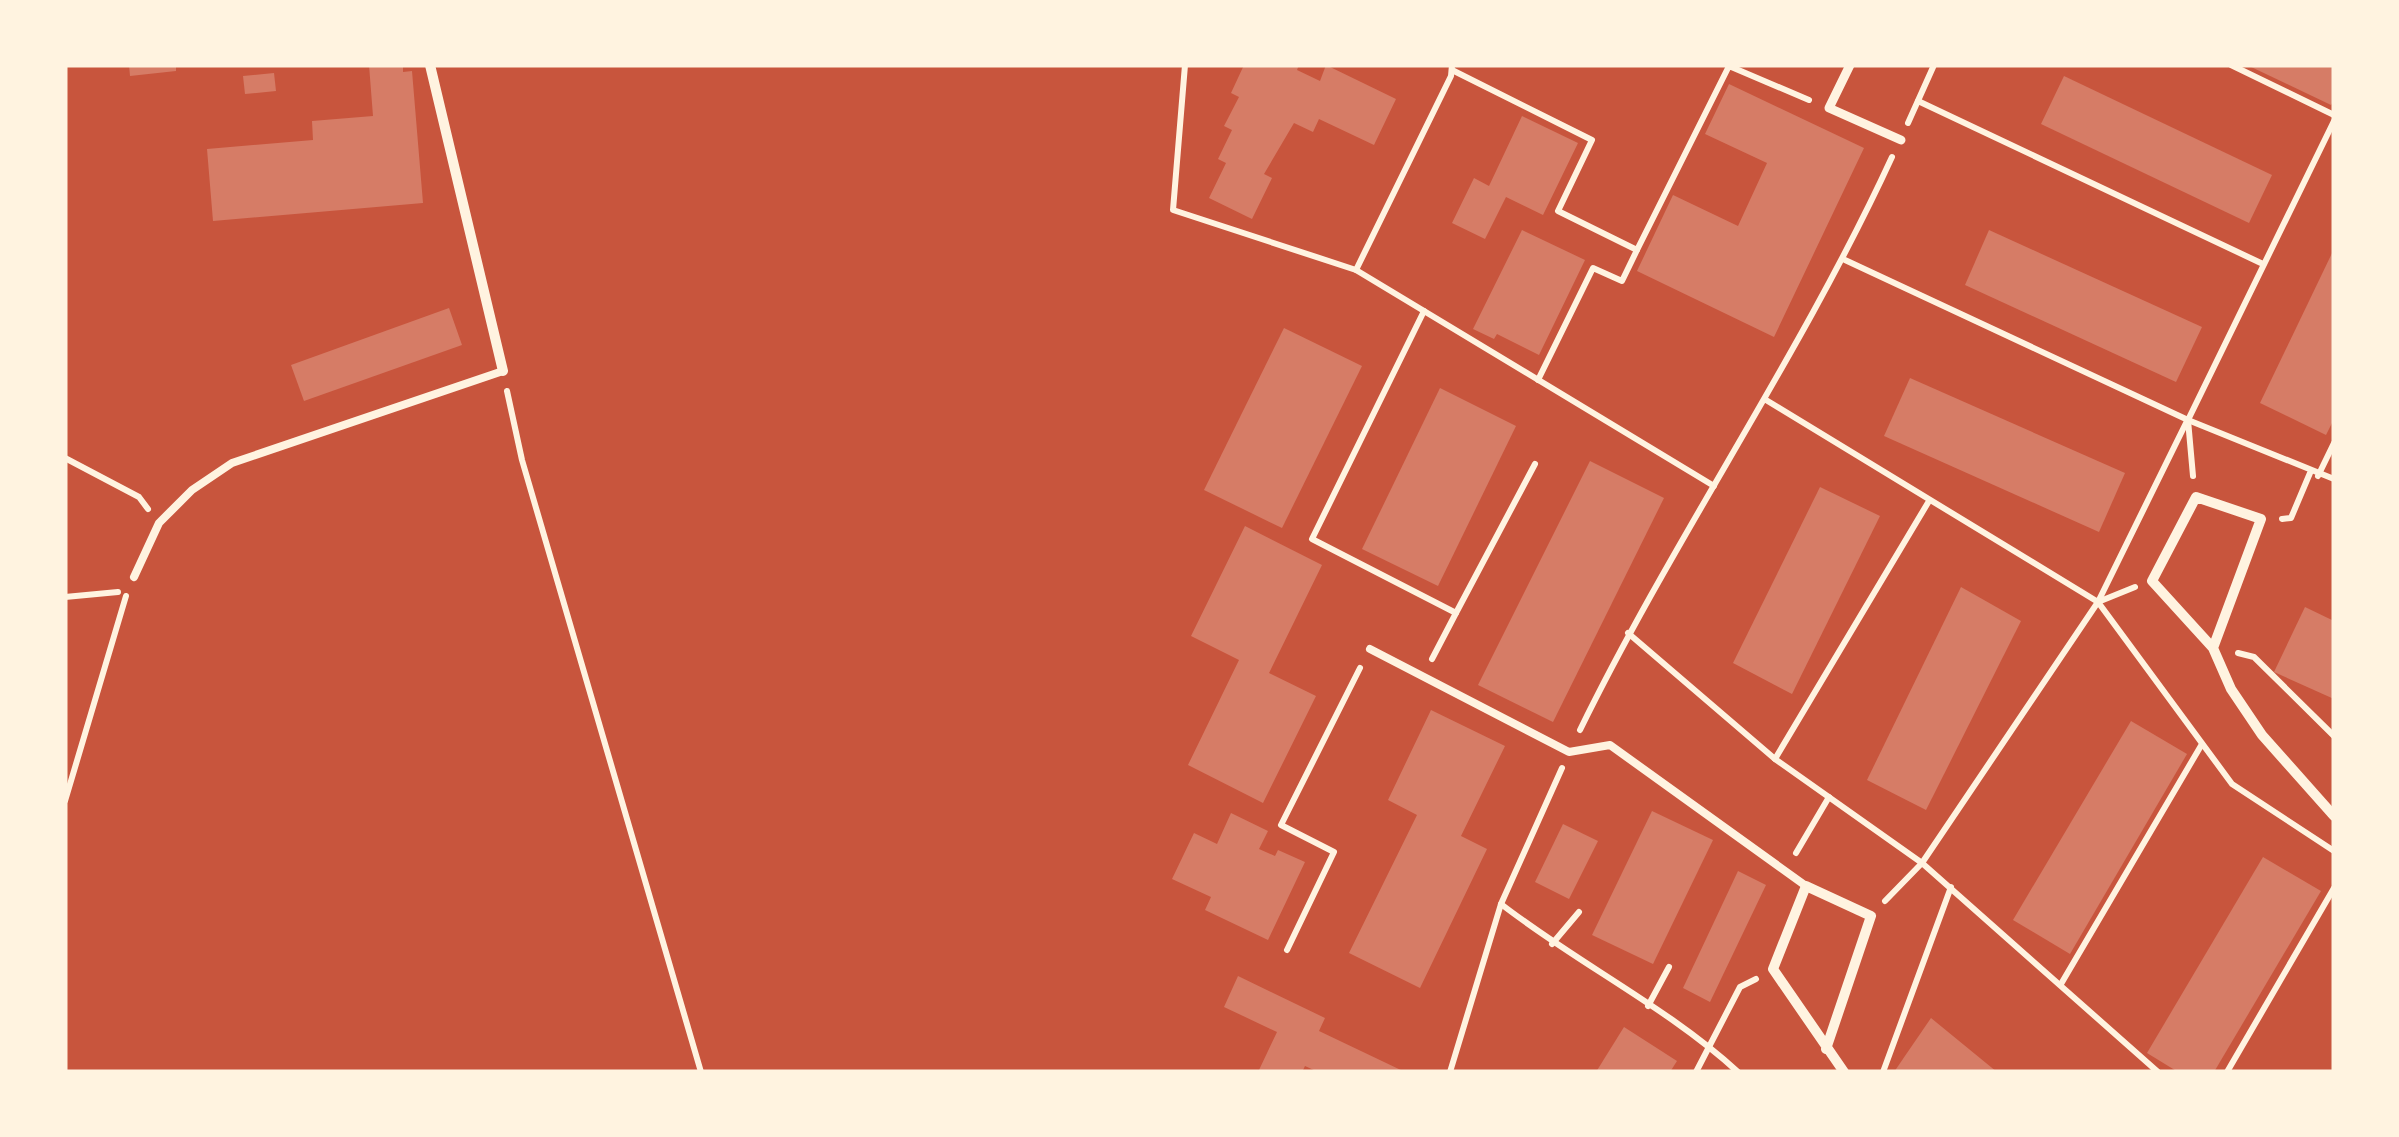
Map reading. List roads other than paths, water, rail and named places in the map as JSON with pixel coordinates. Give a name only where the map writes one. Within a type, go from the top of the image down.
[{"type":"street","points":[[430,65],[503,372]]},
{"type":"street","points":[[1850,65],[1829,108],[1900,140]]},
{"type":"street","points":[[2213,648],[2261,519],[2196,497],[2152,581],[2213,648],[2231,689],[2262,735],[2334,816]]},
{"type":"street","points":[[1826,1049],[1870,916],[1806,886],[1774,970],[1826,1049],[1844,1072]]},
{"type":"lane","points":[[134,577],[159,524],[192,490],[232,463],[503,372]]},
{"type":"lane","points":[[1370,649],[1570,752],[1610,745],[1806,886]]}]
